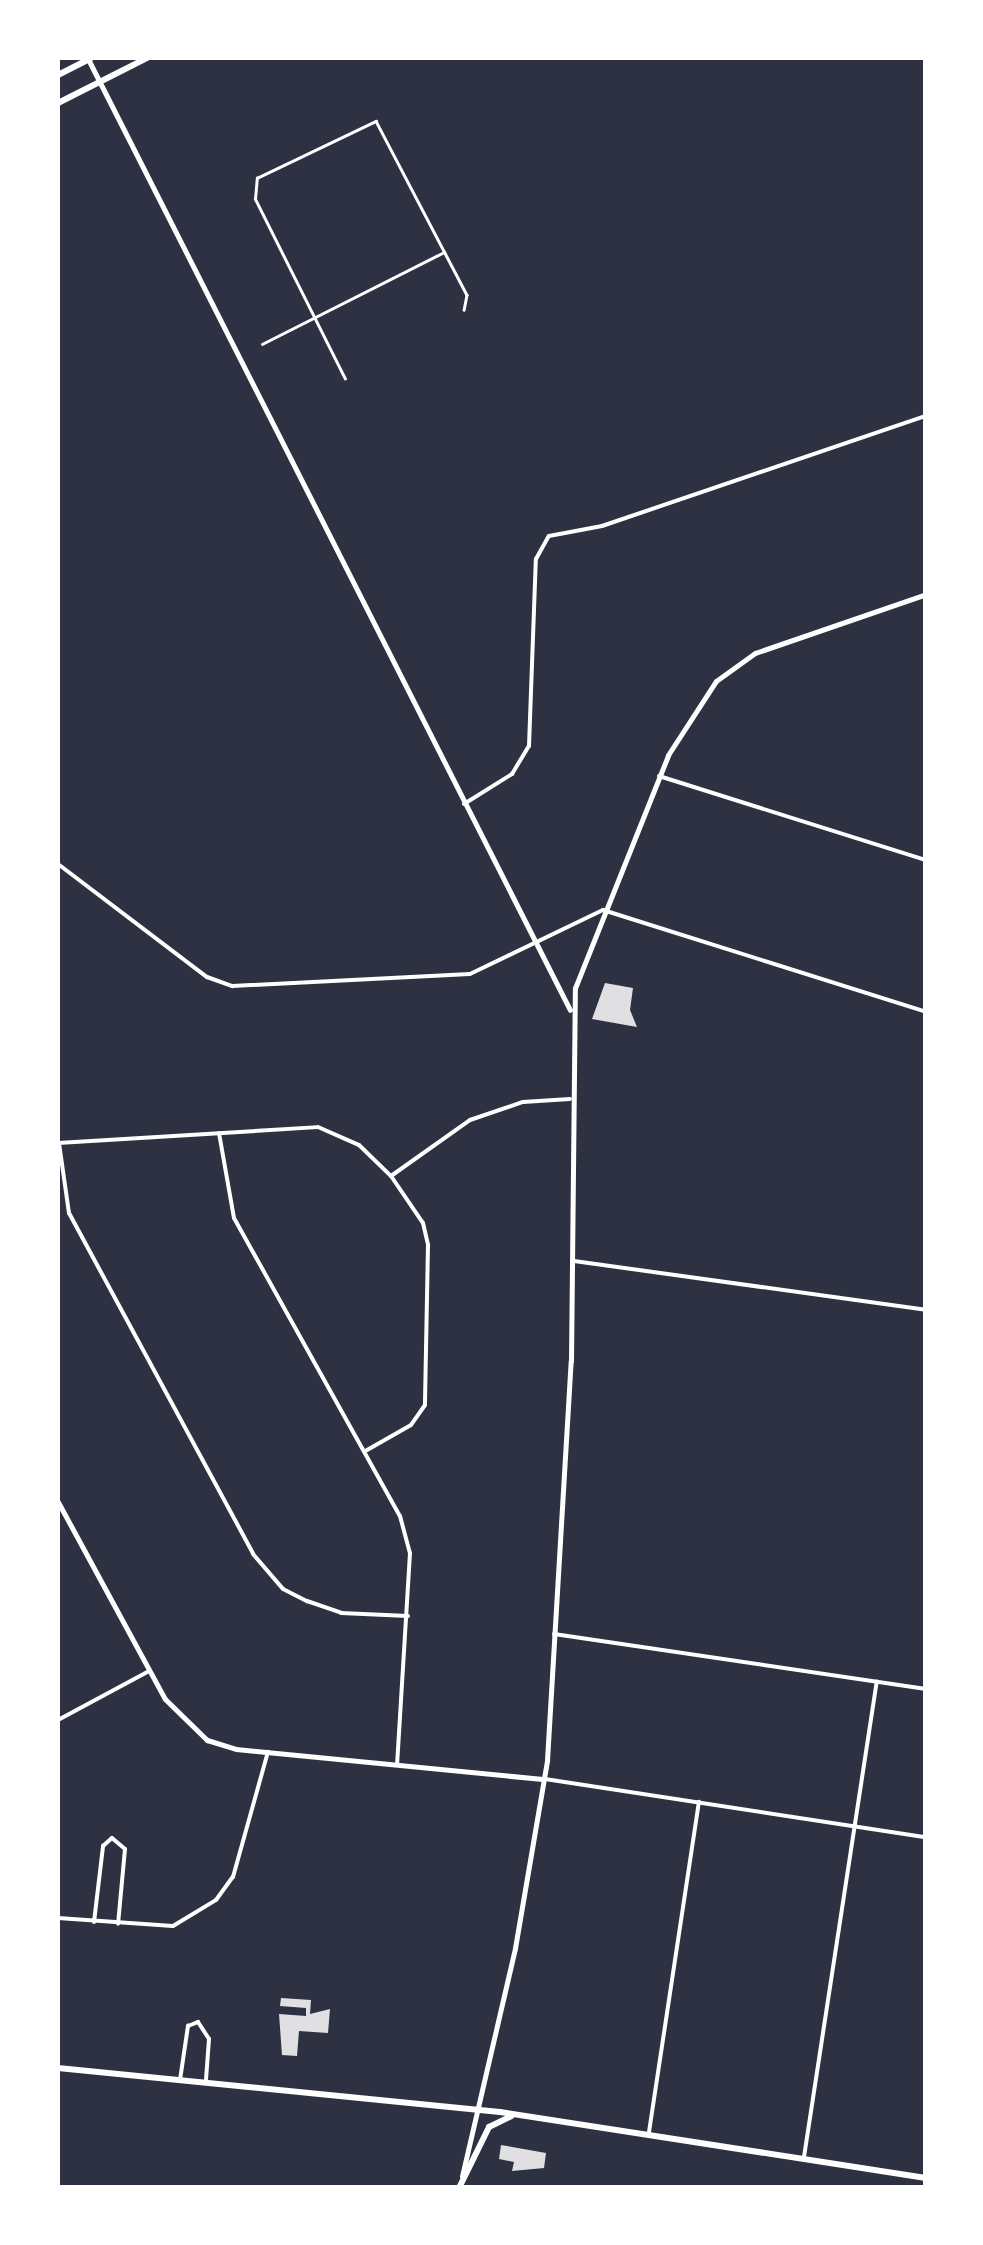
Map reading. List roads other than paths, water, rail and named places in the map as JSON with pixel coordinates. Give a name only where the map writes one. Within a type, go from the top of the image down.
[{"type":"main road","points":[[58,75],[90,58]]},
{"type":"main road","points":[[58,102],[147,58]]},
{"type":"main road","points":[[58,2068],[516,2114],[926,2178]]},
{"type":"main road","points":[[459,2188],[490,2127],[516,2114]]},
{"type":"street","points":[[90,58],[570,1010]]},
{"type":"street","points":[[464,804],[505,780],[524,757],[533,720],[537,552],[554,534],[582,531],[926,416]]},
{"type":"street","points":[[459,2188],[480,2110],[542,1779],[554,1634],[571,1260],[570,1010],[603,910],[658,776],[691,713],[735,664],[926,594]]},
{"type":"street","points":[[658,776],[926,860]]},
{"type":"street","points":[[58,864],[207,977],[232,986],[470,974],[603,910],[926,1012]]},
{"type":"street","points":[[58,878],[64,869]]},
{"type":"street","points":[[391,1176],[470,1120],[522,1102],[570,1099]]},
{"type":"street","points":[[365,1451],[410,1425],[424,1405],[428,1245],[423,1222],[391,1176],[360,1145],[318,1126],[58,1143],[69,1213],[253,1554],[283,1588],[307,1601],[341,1612],[408,1616]]},
{"type":"street","points":[[219,1133],[234,1218],[400,1516],[410,1553],[397,1764]]},
{"type":"street","points":[[571,1260],[926,1310]]},
{"type":"street","points":[[58,1502],[170,1708],[196,1734],[228,1747],[542,1779],[926,1838]]},
{"type":"street","points":[[554,1634],[926,1688]]},
{"type":"street","points":[[58,1720],[150,1671]]},
{"type":"street","points":[[804,2158],[877,1682]]},
{"type":"street","points":[[58,1918],[173,1926],[216,1900],[233,1878],[268,1752]]},
{"type":"street","points":[[649,2132],[699,1802]]},
{"type":"street","points":[[94,1922],[102,1846],[112,1838],[125,1850],[118,1924]]},
{"type":"street","points":[[180,2080],[188,2026],[198,2022],[208,2027],[206,2082]]},
{"type":"lane","points":[[345,379],[255,199],[257,178],[376,121],[467,294],[464,310]]},
{"type":"lane","points":[[262,344],[445,251]]}]
